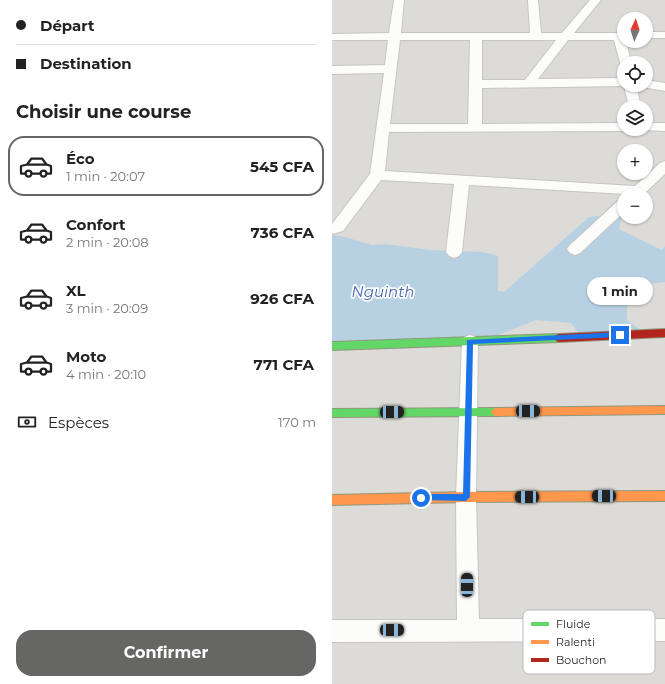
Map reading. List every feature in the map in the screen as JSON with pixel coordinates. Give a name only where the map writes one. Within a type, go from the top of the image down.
[{"type":"street","points":[[332,229],[338,227],[377,175],[399,0]]},
{"type":"street","points":[[533,0],[536,36]]},
{"type":"street","points":[[529,83],[596,0]]},
{"type":"street","points":[[653,35],[665,35]]},
{"type":"street","points":[[475,128],[476,36]]},
{"type":"street","points":[[332,37],[617,36]]},
{"type":"street","points":[[332,70],[390,69]]},
{"type":"street","points":[[475,84],[617,82]]},
{"type":"street","points":[[653,85],[665,87]]},
{"type":"street","points":[[383,128],[617,127]]},
{"type":"street","points":[[653,127],[665,127]]},
{"type":"street","points":[[641,188],[665,166]]},
{"type":"street","points":[[377,175],[617,192]]},
{"type":"street","points":[[454,252],[462,180]]},
{"type":"street","points":[[575,249],[617,210]]},
{"type":"street","points":[[332,346],[470,342],[665,333]]},
{"type":"street","points":[[468,630],[466,497],[470,342]]},
{"type":"street","points":[[332,413],[665,410]]},
{"type":"street","points":[[332,500],[466,497],[665,496]]},
{"type":"street","points":[[332,631],[523,630]]},
{"type":"shaded area","points":[[332,0],[665,0],[665,684],[332,684]]},
{"type":"water","name":"Nguinth","points":[[617,201],[617,224],[620,224],[619,229],[662,250],[665,246],[665,282],[627,286],[627,320],[642,331],[579,334],[571,323],[536,320],[494,337],[332,341],[332,235],[345,237],[372,245],[385,244],[430,250],[483,252],[498,256],[498,291],[504,292],[589,217],[600,216]]},
{"type":"traffic: fast","points":[[332,346],[559,338]]},
{"type":"traffic: fast","points":[[332,413],[496,412]]},
{"type":"traffic: slow","points":[[496,412],[665,410]]},
{"type":"traffic: slow","points":[[332,500],[466,497],[665,496]]},
{"type":"traffic: jam","points":[[559,338],[665,333]]},
{"type":"route","points":[[421,498],[466,497],[470,342],[620,335]]}]
